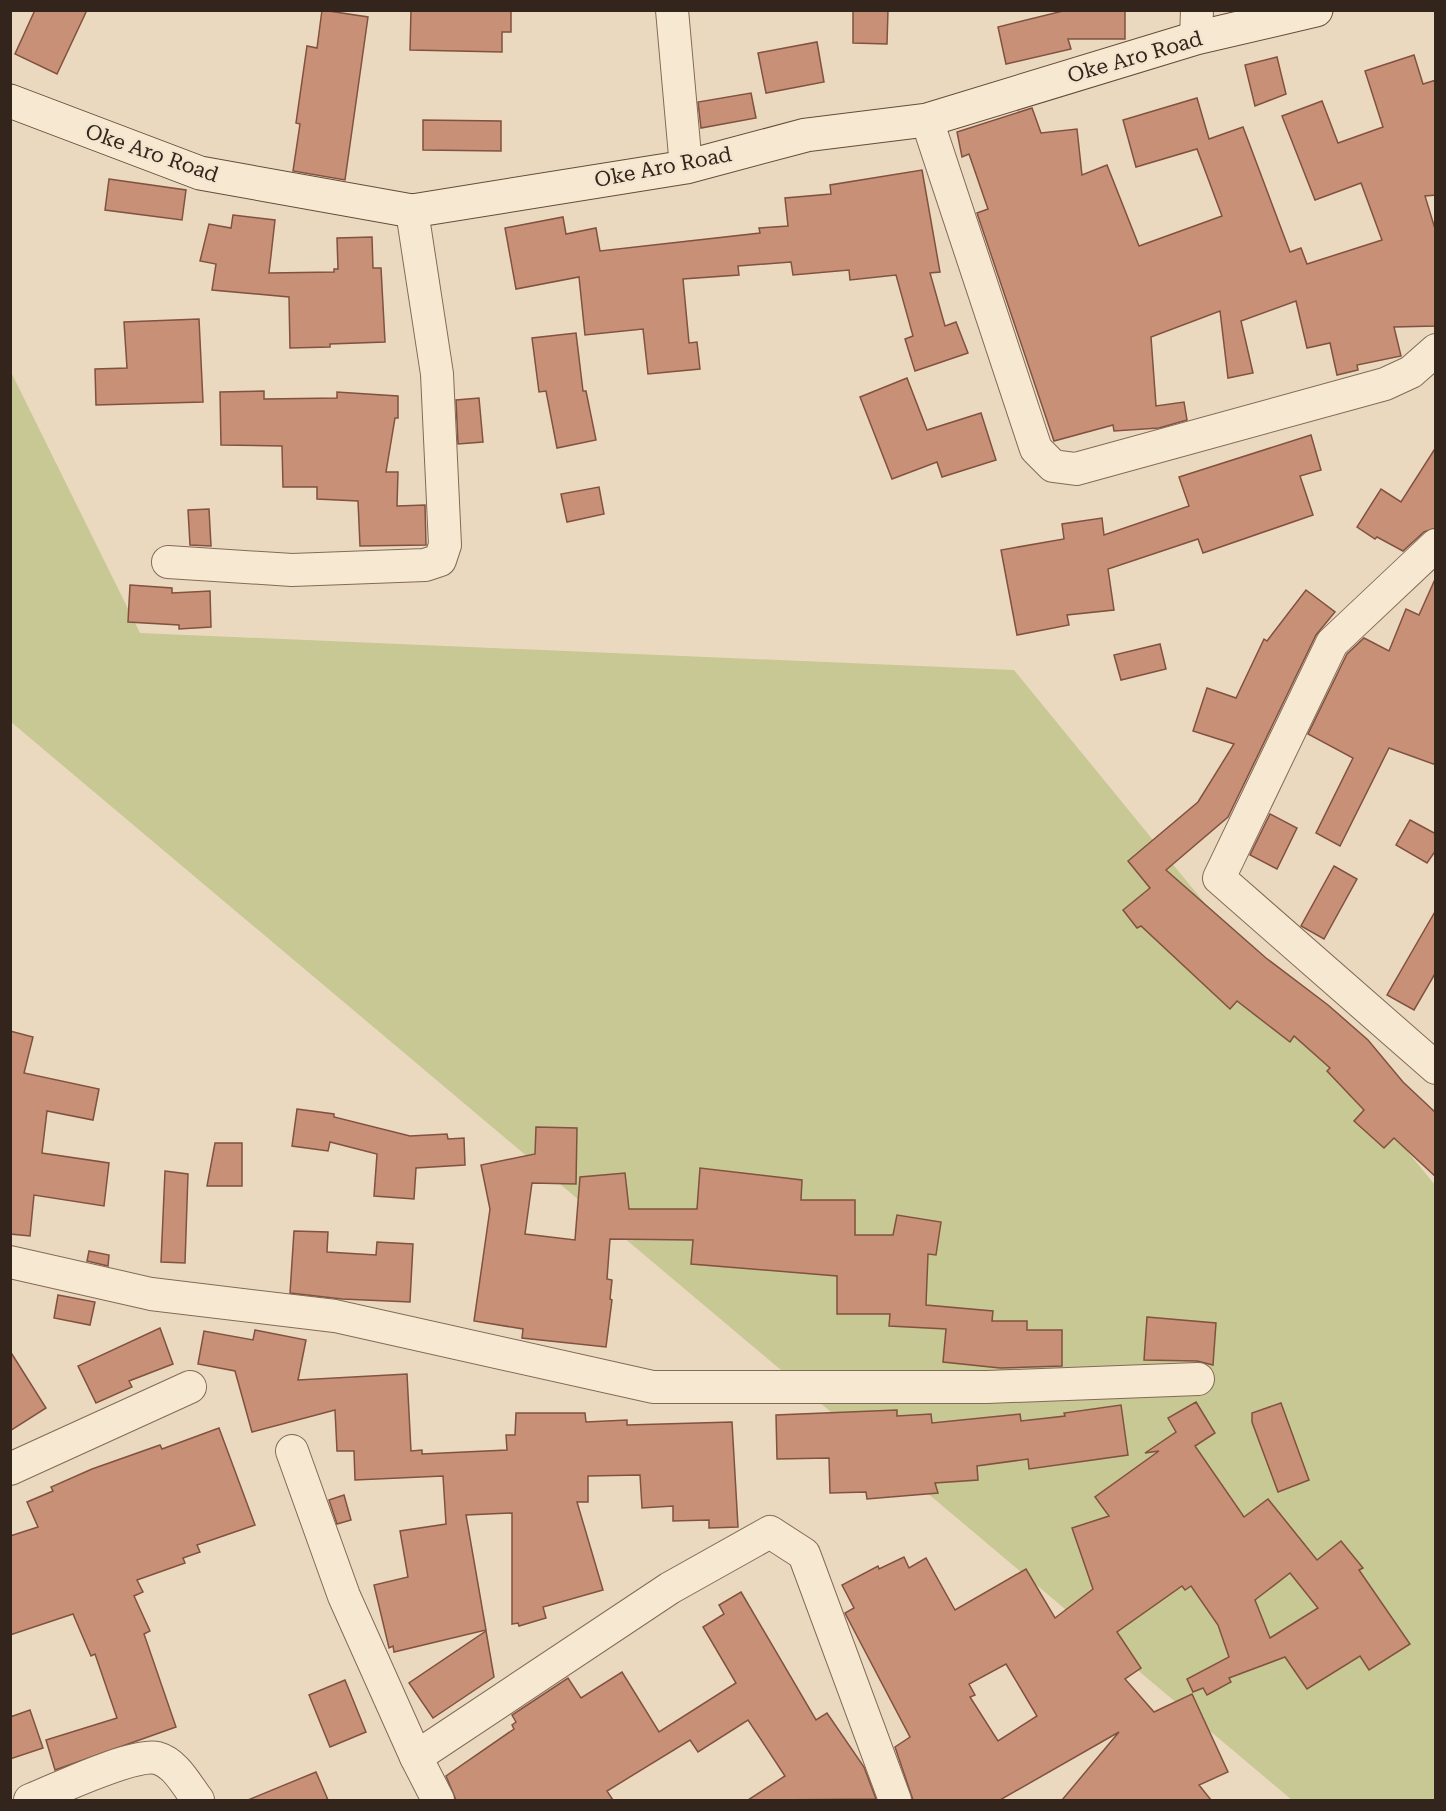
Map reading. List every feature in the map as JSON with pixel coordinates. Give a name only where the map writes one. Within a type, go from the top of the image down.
[{"type":"main road","name":"Oke Aro Road","points":[[10,101],[200,173],[412,211],[686,167],[806,135],[927,120],[1197,24],[1299,13]]},
{"type":"street","points":[[672,10],[686,167]]},
{"type":"street","points":[[927,120],[1036,449],[1053,466],[1076,469],[1384,384],[1411,372],[1436,350]]},
{"type":"street","points":[[168,562],[292,570],[426,566],[440,560],[446,545],[437,374],[412,211]]},
{"type":"street","points":[[1436,545],[1332,643],[1219,878],[1436,1068]]},
{"type":"street","points":[[10,1262],[151,1294],[335,1316],[653,1387],[987,1387],[1198,1379]]},
{"type":"street","points":[[10,1469],[190,1387]]},
{"type":"street","points":[[291,1451],[344,1596],[416,1757],[438,1800]]},
{"type":"street","points":[[416,1757],[670,1588],[770,1532],[804,1554],[895,1800]]},
{"type":"street","points":[[30,1800],[128,1761],[156,1758],[174,1768],[198,1800]]},
{"type":"green space","points":[[10,370],[140,633],[1014,670],[1435,1185],[1435,1800],[1292,1800],[11,722]]},
{"type":"building","points":[[35,10],[87,10],[57,74],[15,54]]},
{"type":"building","points":[[322,10],[368,17],[345,180],[293,171],[300,124],[296,123],[307,46],[317,48]]},
{"type":"building","points":[[411,10],[511,10],[511,32],[502,32],[502,52],[410,50]]},
{"type":"building","points":[[853,10],[888,10],[887,44],[853,43]]},
{"type":"building","points":[[1067,10],[1125,10],[1125,39],[1068,39],[1071,49],[1006,64],[998,27]]},
{"type":"building","points":[[817,42],[824,82],[766,93],[758,53]]},
{"type":"building","points":[[1414,55],[1423,84],[1436,80],[1436,195],[1425,196],[1436,232],[1436,326],[1394,327],[1401,356],[1357,365],[1358,370],[1337,375],[1330,343],[1307,348],[1296,301],[1241,321],[1253,373],[1228,378],[1220,311],[1151,337],[1156,406],[1184,402],[1187,420],[1159,428],[1114,431],[1113,425],[1054,441],[977,213],[988,209],[969,154],[962,157],[957,132],[1032,108],[1041,133],[1077,129],[1082,175],[1107,165],[1139,246],[1222,216],[1197,149],[1136,167],[1123,120],[1197,98],[1209,139],[1243,127],[1290,252],[1301,248],[1307,264],[1382,240],[1361,183],[1315,200],[1282,116],[1322,101],[1338,143],[1383,127],[1365,71]]},
{"type":"building","points":[[1277,57],[1286,94],[1255,106],[1245,65]]},
{"type":"building","points":[[751,93],[756,118],[701,128],[698,102]]},
{"type":"building","points":[[423,120],[501,121],[501,151],[423,150]]},
{"type":"building","points":[[922,170],[940,272],[930,273],[945,326],[956,322],[968,353],[915,371],[905,339],[913,336],[896,275],[850,280],[849,270],[793,275],[791,262],[738,266],[739,275],[683,279],[689,343],[697,342],[700,369],[648,374],[643,329],[585,335],[579,277],[516,289],[505,228],[563,217],[566,234],[596,228],[600,251],[760,233],[759,228],[788,226],[785,198],[831,194],[830,185]]},
{"type":"building","points":[[109,179],[186,190],[182,220],[105,210]]},
{"type":"building","points":[[233,215],[275,220],[269,273],[334,272],[334,269],[338,269],[337,238],[372,237],[373,268],[381,268],[385,342],[290,348],[289,297],[212,290],[216,264],[200,261],[209,224],[231,228]]},
{"type":"building","points":[[199,319],[203,402],[96,405],[95,369],[127,368],[124,322]]},
{"type":"building","points":[[576,333],[583,391],[586,391],[596,440],[557,448],[546,391],[539,392],[532,338]]},
{"type":"building","points":[[907,378],[927,430],[981,413],[996,460],[942,477],[937,462],[892,479],[860,397]]},
{"type":"building","points":[[264,391],[264,399],[337,398],[337,392],[398,396],[398,418],[395,418],[386,472],[398,472],[397,506],[425,505],[426,545],[360,546],[358,501],[317,499],[317,487],[283,487],[282,446],[221,445],[220,392]]},
{"type":"building","points":[[479,398],[483,442],[458,444],[456,400]]},
{"type":"building","points":[[1311,435],[1321,470],[1300,476],[1313,515],[1203,553],[1198,539],[1108,569],[1114,610],[1067,615],[1069,625],[1017,635],[1001,550],[1064,539],[1062,524],[1102,518],[1104,535],[1189,506],[1179,477]]},
{"type":"building","points":[[1436,447],[1436,528],[1424,532],[1403,551],[1377,537],[1375,539],[1357,527],[1381,489],[1401,502]]},
{"type":"building","points":[[599,487],[604,514],[567,522],[561,494]]},
{"type":"building","points":[[209,509],[211,546],[190,545],[188,510]]},
{"type":"building","points":[[1436,577],[1436,765],[1389,748],[1340,846],[1316,833],[1353,758],[1308,734],[1347,654],[1364,638],[1389,651],[1406,609],[1419,615]]},
{"type":"building","points":[[130,585],[172,588],[172,593],[210,591],[211,627],[179,629],[179,625],[128,622]]},
{"type":"building","points":[[1306,590],[1335,612],[1316,635],[1228,817],[1166,870],[1266,958],[1328,1005],[1368,1040],[1403,1082],[1436,1113],[1436,1177],[1394,1138],[1384,1148],[1354,1121],[1364,1110],[1327,1071],[1330,1068],[1294,1036],[1290,1042],[1237,1001],[1230,1009],[1141,926],[1137,928],[1123,910],[1150,888],[1128,861],[1198,802],[1234,744],[1193,731],[1207,688],[1236,698],[1264,639],[1267,641]]},
{"type":"building","points":[[1160,644],[1166,669],[1121,680],[1114,655]]},
{"type":"building","points":[[1270,814],[1297,828],[1277,869],[1250,855]]},
{"type":"building","points":[[1410,820],[1436,834],[1436,850],[1427,863],[1396,845]]},
{"type":"building","points":[[1334,866],[1357,879],[1324,939],[1301,926]]},
{"type":"building","points":[[1436,910],[1436,972],[1414,1010],[1387,995]]},
{"type":"building","points":[[10,1031],[33,1037],[24,1073],[99,1089],[93,1120],[47,1111],[42,1153],[109,1163],[104,1206],[34,1195],[30,1236],[10,1234]]},
{"type":"building","points":[[297,1109],[334,1114],[334,1117],[410,1136],[447,1134],[448,1139],[464,1138],[465,1165],[416,1168],[414,1199],[374,1196],[377,1154],[330,1142],[328,1151],[292,1146]]},
{"type":"building","points":[[536,1127],[577,1128],[576,1184],[532,1183],[525,1234],[575,1240],[580,1177],[625,1173],[629,1209],[697,1209],[700,1168],[802,1180],[801,1200],[855,1200],[855,1235],[893,1235],[897,1215],[941,1222],[936,1255],[928,1254],[926,1305],[993,1311],[992,1321],[1027,1321],[1027,1330],[1062,1330],[1062,1366],[1000,1368],[943,1362],[946,1329],[889,1326],[890,1314],[837,1314],[837,1276],[691,1264],[693,1240],[610,1239],[607,1279],[612,1280],[610,1299],[612,1300],[606,1347],[522,1338],[523,1329],[474,1321],[490,1209],[481,1165],[535,1154]]},
{"type":"building","points":[[215,1143],[242,1143],[242,1186],[207,1186]]},
{"type":"building","points":[[165,1171],[188,1174],[185,1263],[161,1262]]},
{"type":"building","points":[[294,1231],[328,1232],[327,1252],[376,1255],[377,1242],[413,1244],[410,1302],[342,1299],[290,1293]]},
{"type":"building","points":[[89,1251],[109,1255],[108,1266],[87,1261]]},
{"type":"building","points":[[58,1295],[95,1302],[90,1325],[54,1318]]},
{"type":"building","points":[[1147,1317],[1216,1323],[1213,1365],[1197,1361],[1144,1360]]},
{"type":"building","points":[[160,1328],[173,1364],[129,1381],[132,1387],[96,1403],[78,1366]]},
{"type":"building","points":[[255,1330],[306,1340],[298,1380],[407,1374],[411,1451],[422,1450],[422,1454],[507,1450],[506,1435],[515,1435],[516,1413],[585,1413],[586,1422],[627,1420],[627,1425],[732,1422],[738,1527],[709,1528],[709,1520],[673,1521],[673,1506],[642,1508],[640,1475],[588,1476],[588,1502],[577,1502],[603,1590],[543,1607],[546,1618],[519,1626],[518,1623],[512,1624],[512,1513],[466,1515],[486,1630],[394,1652],[393,1646],[389,1648],[374,1585],[408,1577],[400,1531],[446,1524],[443,1476],[355,1480],[354,1451],[337,1451],[335,1410],[252,1432],[235,1371],[198,1364],[204,1331],[253,1340]]},
{"type":"building","points":[[10,1351],[46,1408],[10,1431]]},
{"type":"building","points":[[1196,1402],[1215,1433],[1195,1446],[1244,1517],[1268,1499],[1317,1560],[1341,1541],[1363,1568],[1359,1570],[1410,1644],[1369,1670],[1360,1656],[1307,1689],[1285,1657],[1229,1678],[1231,1682],[1207,1695],[1203,1688],[1193,1692],[1187,1679],[1229,1657],[1218,1625],[1191,1586],[1185,1590],[1182,1586],[1117,1632],[1141,1668],[1125,1679],[1154,1712],[1192,1694],[1228,1772],[1199,1785],[1211,1800],[1062,1800],[1119,1732],[1000,1800],[913,1800],[895,1747],[910,1737],[845,1613],[854,1608],[842,1585],[878,1566],[879,1569],[904,1557],[909,1568],[926,1558],[955,1610],[1026,1569],[1055,1618],[1093,1589],[1072,1528],[1109,1516],[1095,1497],[1159,1451],[1145,1453],[1176,1432],[1168,1418]],"holes":[[[1290,1573],[1318,1608],[1270,1638],[1255,1600]],[[1006,1664],[1037,1716],[998,1741],[970,1697],[975,1695],[969,1684]]]},
{"type":"building","points":[[1281,1403],[1309,1480],[1278,1492],[1252,1422],[1252,1413]]},
{"type":"building","points":[[1121,1405],[1128,1455],[1029,1469],[1028,1459],[977,1466],[978,1480],[935,1483],[938,1493],[867,1499],[866,1492],[830,1493],[829,1458],[777,1459],[776,1415],[897,1410],[897,1416],[931,1414],[932,1423],[1020,1414],[1021,1421],[1065,1416],[1064,1413]]},
{"type":"building","points":[[219,1428],[255,1525],[197,1545],[200,1552],[183,1558],[185,1563],[137,1580],[143,1592],[134,1596],[150,1631],[144,1634],[176,1727],[55,1770],[46,1740],[117,1718],[95,1654],[91,1656],[73,1614],[10,1635],[10,1536],[38,1527],[27,1502],[53,1491],[51,1487],[92,1469],[160,1445],[162,1449]]},
{"type":"building","points":[[344,1495],[351,1520],[337,1524],[329,1500]]},
{"type":"building","points":[[741,1592],[816,1720],[827,1713],[864,1767],[876,1799],[748,1800],[785,1776],[748,1720],[698,1752],[690,1740],[607,1791],[613,1800],[456,1800],[446,1776],[514,1729],[512,1725],[516,1722],[512,1715],[568,1678],[581,1698],[622,1672],[659,1732],[736,1683],[703,1627],[724,1614],[719,1605]]},
{"type":"building","points":[[486,1631],[494,1677],[433,1718],[409,1683]]},
{"type":"building","points":[[345,1680],[366,1732],[330,1747],[309,1695]]},
{"type":"building","points":[[30,1710],[43,1748],[10,1759],[10,1717]]},
{"type":"building","points":[[316,1772],[328,1800],[248,1800]]}]
